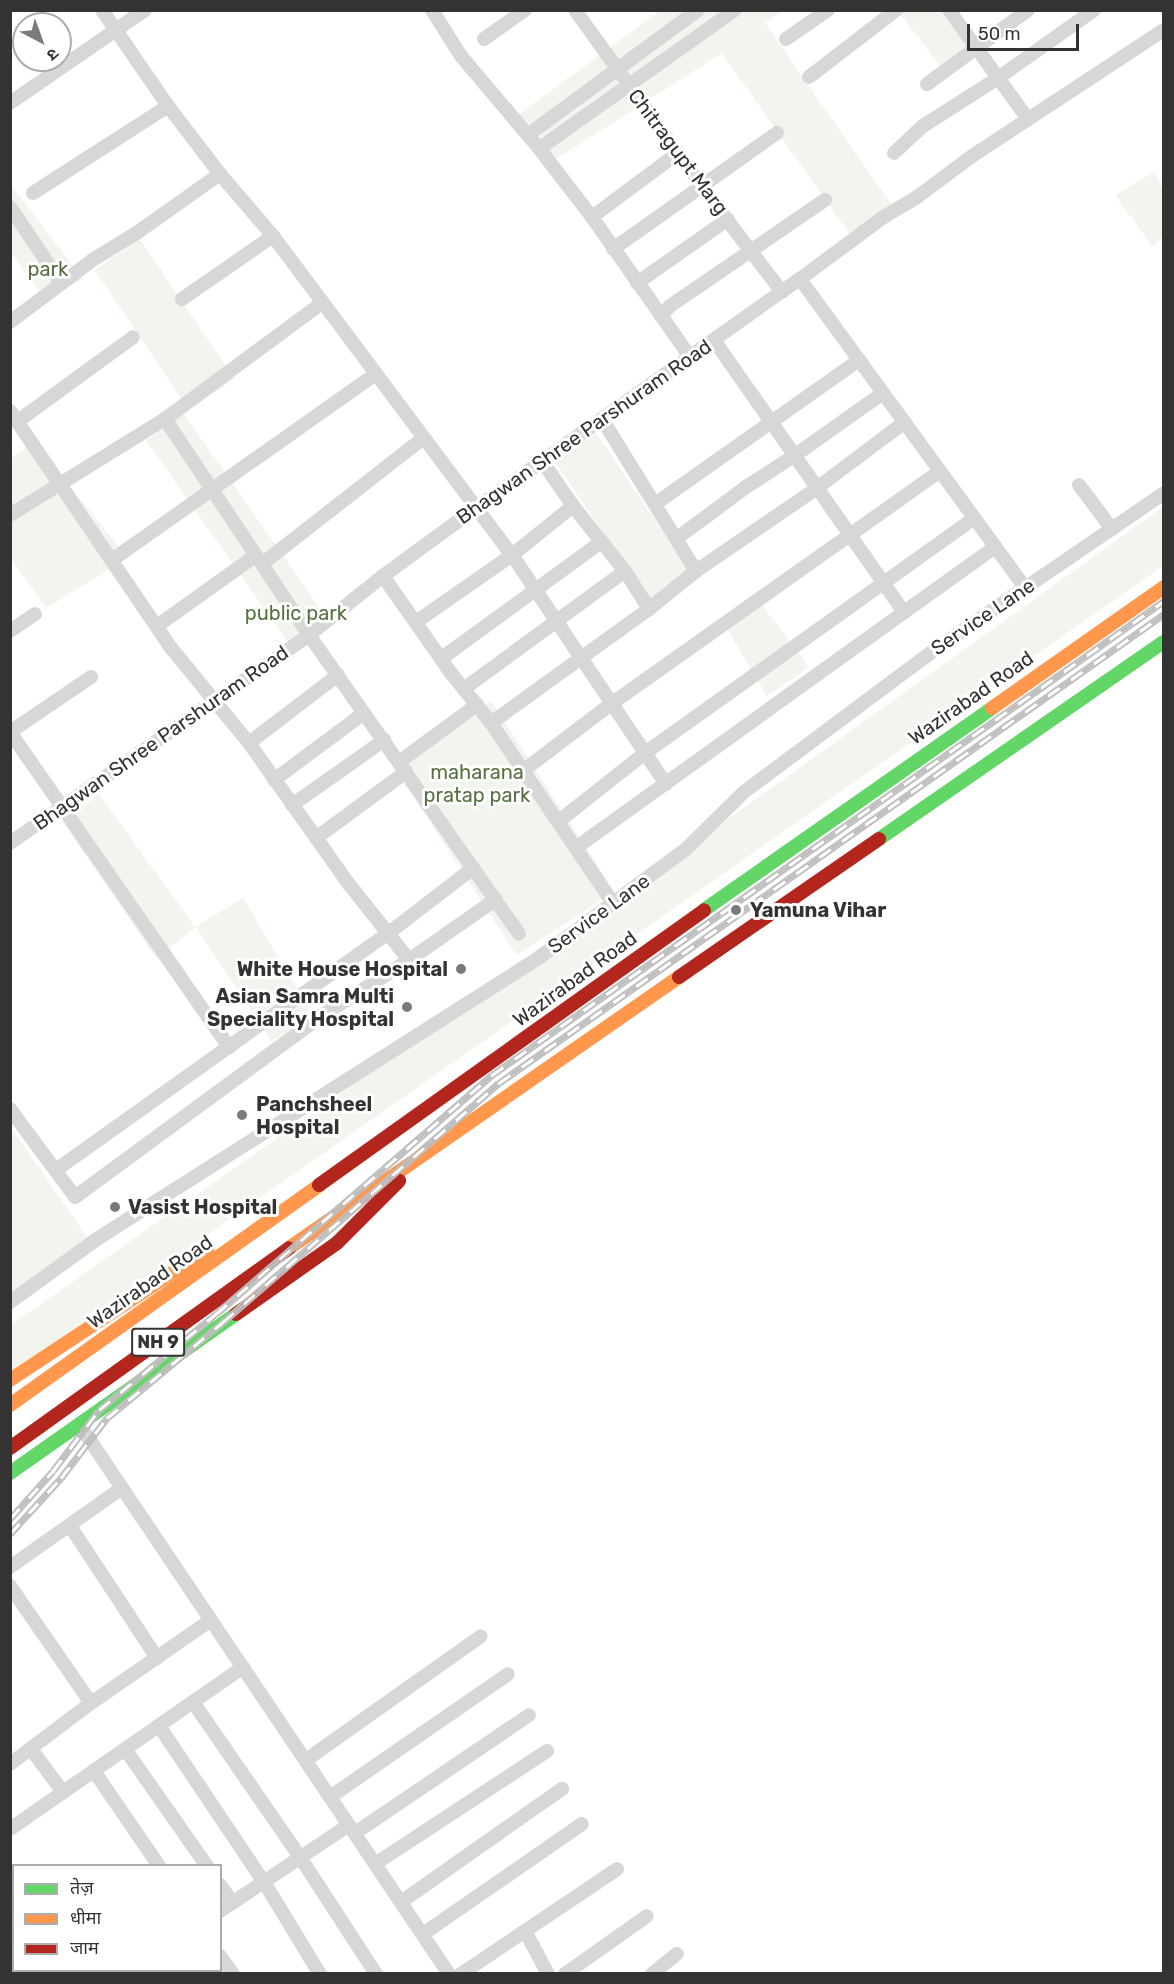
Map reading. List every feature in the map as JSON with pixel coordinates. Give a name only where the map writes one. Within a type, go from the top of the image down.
[{"type":"main road","name":"Wazirabad Road","points":[[10,1405],[982,713],[1164,587]]},
{"type":"main road","name":"NH 9","points":[[10,1448],[305,1236],[1164,642]]},
{"type":"main road","points":[[10,1380],[323,1173],[402,1127]]},
{"type":"main road","points":[[10,1473],[337,1244],[429,1151]]},
{"type":"street","points":[[102,10],[168,106],[220,174],[273,236],[374,375],[512,555],[666,784]]},
{"type":"street","points":[[10,103],[145,10]]},
{"type":"street","points":[[432,10],[461,56],[538,147],[592,217],[690,357]]},
{"type":"street","points":[[484,39],[525,10]]},
{"type":"street","name":"Chitragupt Marg","points":[[575,10],[702,187],[782,292]]},
{"type":"street","points":[[536,129],[698,10]]},
{"type":"street","points":[[547,143],[735,10]]},
{"type":"street","points":[[786,39],[828,10]]},
{"type":"street","points":[[808,77],[896,10]]},
{"type":"street","points":[[949,10],[1028,119]]},
{"type":"street","points":[[927,84],[1028,10]]},
{"type":"street","points":[[894,153],[923,126],[998,78],[1094,10]]},
{"type":"street","name":"Bhagwan Shree Parshuram Road","points":[[10,843],[309,635],[383,576],[476,508],[801,279],[882,218],[917,197],[1028,119],[1164,30]]},
{"type":"street","points":[[33,193],[168,106]]},
{"type":"street","points":[[613,249],[777,133]]},
{"type":"street","points":[[592,217],[678,153]]},
{"type":"street","points":[[10,322],[61,283],[220,174]]},
{"type":"street","points":[[661,316],[670,306],[825,200]]},
{"type":"street","points":[[11,210],[61,283]]},
{"type":"street","points":[[637,283],[728,219]]},
{"type":"street","points":[[182,299],[273,236]]},
{"type":"street","points":[[801,279],[1025,588]]},
{"type":"street","points":[[10,515],[165,418],[322,303]]},
{"type":"street","points":[[133,337],[14,416],[157,626],[249,743],[349,884],[390,933],[409,960]]},
{"type":"street","points":[[714,340],[904,612]]},
{"type":"street","points":[[655,504],[859,360]]},
{"type":"street","points":[[112,560],[374,375]]},
{"type":"street","points":[[676,538],[883,393]]},
{"type":"street","points":[[165,418],[309,635],[519,934]]},
{"type":"street","points":[[602,419],[696,571]]},
{"type":"street","points":[[491,723],[581,660],[696,571],[817,488],[905,422]]},
{"type":"street","points":[[157,626],[259,560],[423,438]]},
{"type":"street","points":[[542,461],[573,506],[625,571],[649,609]]},
{"type":"street","points":[[524,770],[611,704],[940,471]]},
{"type":"street","points":[[1079,485],[1112,529]]},
{"type":"street","name":"Service Lane","points":[[10,1302],[97,1239],[537,959],[686,849],[744,792],[937,648],[1164,493]]},
{"type":"street","points":[[416,622],[512,555],[573,506]]},
{"type":"street","points":[[559,821],[645,753],[974,518]]},
{"type":"street","points":[[442,658],[601,542]]},
{"type":"street","points":[[577,847],[995,547]]},
{"type":"street","points":[[465,688],[625,571]]},
{"type":"street","points":[[383,576],[491,723],[613,903]]},
{"type":"street","points":[[10,631],[35,614]]},
{"type":"street","points":[[249,743],[338,675]]},
{"type":"street","points":[[92,677],[11,732],[229,1047]]},
{"type":"street","points":[[316,838],[477,705]]},
{"type":"street","points":[[274,780],[364,712]]},
{"type":"street","points":[[292,805],[384,741]]},
{"type":"street","points":[[56,1170],[390,933],[473,868]]},
{"type":"street","points":[[10,1109],[75,1197],[317,1019],[409,960],[496,899]]},
{"type":"street","points":[[79,1424],[449,1974]]},
{"type":"street","points":[[10,1567],[122,1488]]},
{"type":"street","points":[[70,1526],[157,1659]]},
{"type":"street","points":[[10,1586],[91,1703]]},
{"type":"street","points":[[10,1764],[91,1703],[211,1620]]},
{"type":"street","points":[[306,1760],[481,1636]]},
{"type":"street","points":[[10,1829],[243,1667]]},
{"type":"street","points":[[330,1797],[508,1674]]},
{"type":"street","points":[[193,1702],[300,1857],[376,1974]]},
{"type":"street","points":[[222,1910],[300,1857],[352,1829],[529,1715]]},
{"type":"street","points":[[159,1726],[264,1882],[320,1974]]},
{"type":"street","points":[[31,1749],[63,1792]]},
{"type":"street","points":[[126,1749],[206,1864]]},
{"type":"street","points":[[375,1864],[547,1751]]},
{"type":"street","points":[[94,1771],[158,1864]]},
{"type":"street","points":[[401,1902],[562,1789]]},
{"type":"street","points":[[423,1934],[582,1824]]},
{"type":"street","points":[[461,1974],[617,1869]]},
{"type":"street","points":[[222,1888],[232,1903]]},
{"type":"street","points":[[566,1974],[647,1916]]},
{"type":"street","points":[[525,1931],[548,1974]]},
{"type":"street","points":[[652,1974],[677,1954]]},
{"type":"street","points":[[222,1959],[232,1974]]},
{"type":"green space","points":[[660,11],[783,11],[765,23],[895,210],[853,239],[722,53],[550,163],[514,118]]},
{"type":"green space","points":[[898,11],[944,11],[971,54],[945,72]]},
{"type":"green space","points":[[1154,172],[1163,188],[1164,237],[1152,246],[1115,195]]},
{"type":"green space","name":"park","points":[[10,184],[83,279],[45,299],[11,253]]},
{"type":"green space","points":[[140,239],[235,379],[189,410],[94,270]]},
{"type":"green space","name":"public park","points":[[184,414],[330,623],[293,649],[146,440]]},
{"type":"green space","points":[[596,433],[690,572],[648,600],[555,461]]},
{"type":"green space","points":[[34,442],[128,558],[46,608],[11,558],[10,459]]},
{"type":"green space","points":[[1163,507],[1163,566],[11,1372],[10,1326],[600,911]]},
{"type":"green space","points":[[759,601],[809,667],[767,696],[725,625]]},
{"type":"green space","name":"maharana pratap park","points":[[491,701],[615,891],[517,955],[393,765]]},
{"type":"green space","points":[[99,794],[195,927],[243,898],[312,1014],[272,1042],[196,927],[156,958],[62,821]]},
{"type":"green space","points":[[10,1126],[91,1243],[15,1299],[10,1292]]},
{"type":"railway","points":[[10,1519],[53,1471],[99,1410],[216,1314],[492,1075],[1164,601]]},
{"type":"railway","points":[[10,1534],[61,1478],[107,1418],[223,1322],[499,1083],[1164,614]]},
{"type":"traffic: fast","points":[[879,839],[1164,642]]},
{"type":"traffic: fast","points":[[704,910],[992,708]]},
{"type":"traffic: fast","points":[[10,1473],[236,1314]]},
{"type":"traffic: slow","points":[[992,708],[1164,587]]},
{"type":"traffic: slow","points":[[289,1248],[679,977]]},
{"type":"traffic: slow","points":[[10,1405],[319,1185]]},
{"type":"traffic: slow","points":[[10,1380],[208,1249]]},
{"type":"traffic: jam","points":[[679,977],[879,839]]},
{"type":"traffic: jam","points":[[319,1185],[704,910]]},
{"type":"traffic: jam","points":[[236,1314],[337,1243],[399,1181]]},
{"type":"traffic: jam","points":[[10,1448],[289,1248]]},
{"type":"place","name":"Yamuna Vihar","points":[[736,910]]},
{"type":"place","name":"White House Hospital","points":[[461,969]]},
{"type":"place","name":"Asian Samra Multi Speciality Hospital","points":[[407,1007]]},
{"type":"place","name":"Panchsheel Hospital","points":[[242,1115]]},
{"type":"place","name":"Vasist Hospital","points":[[115,1207]]}]
